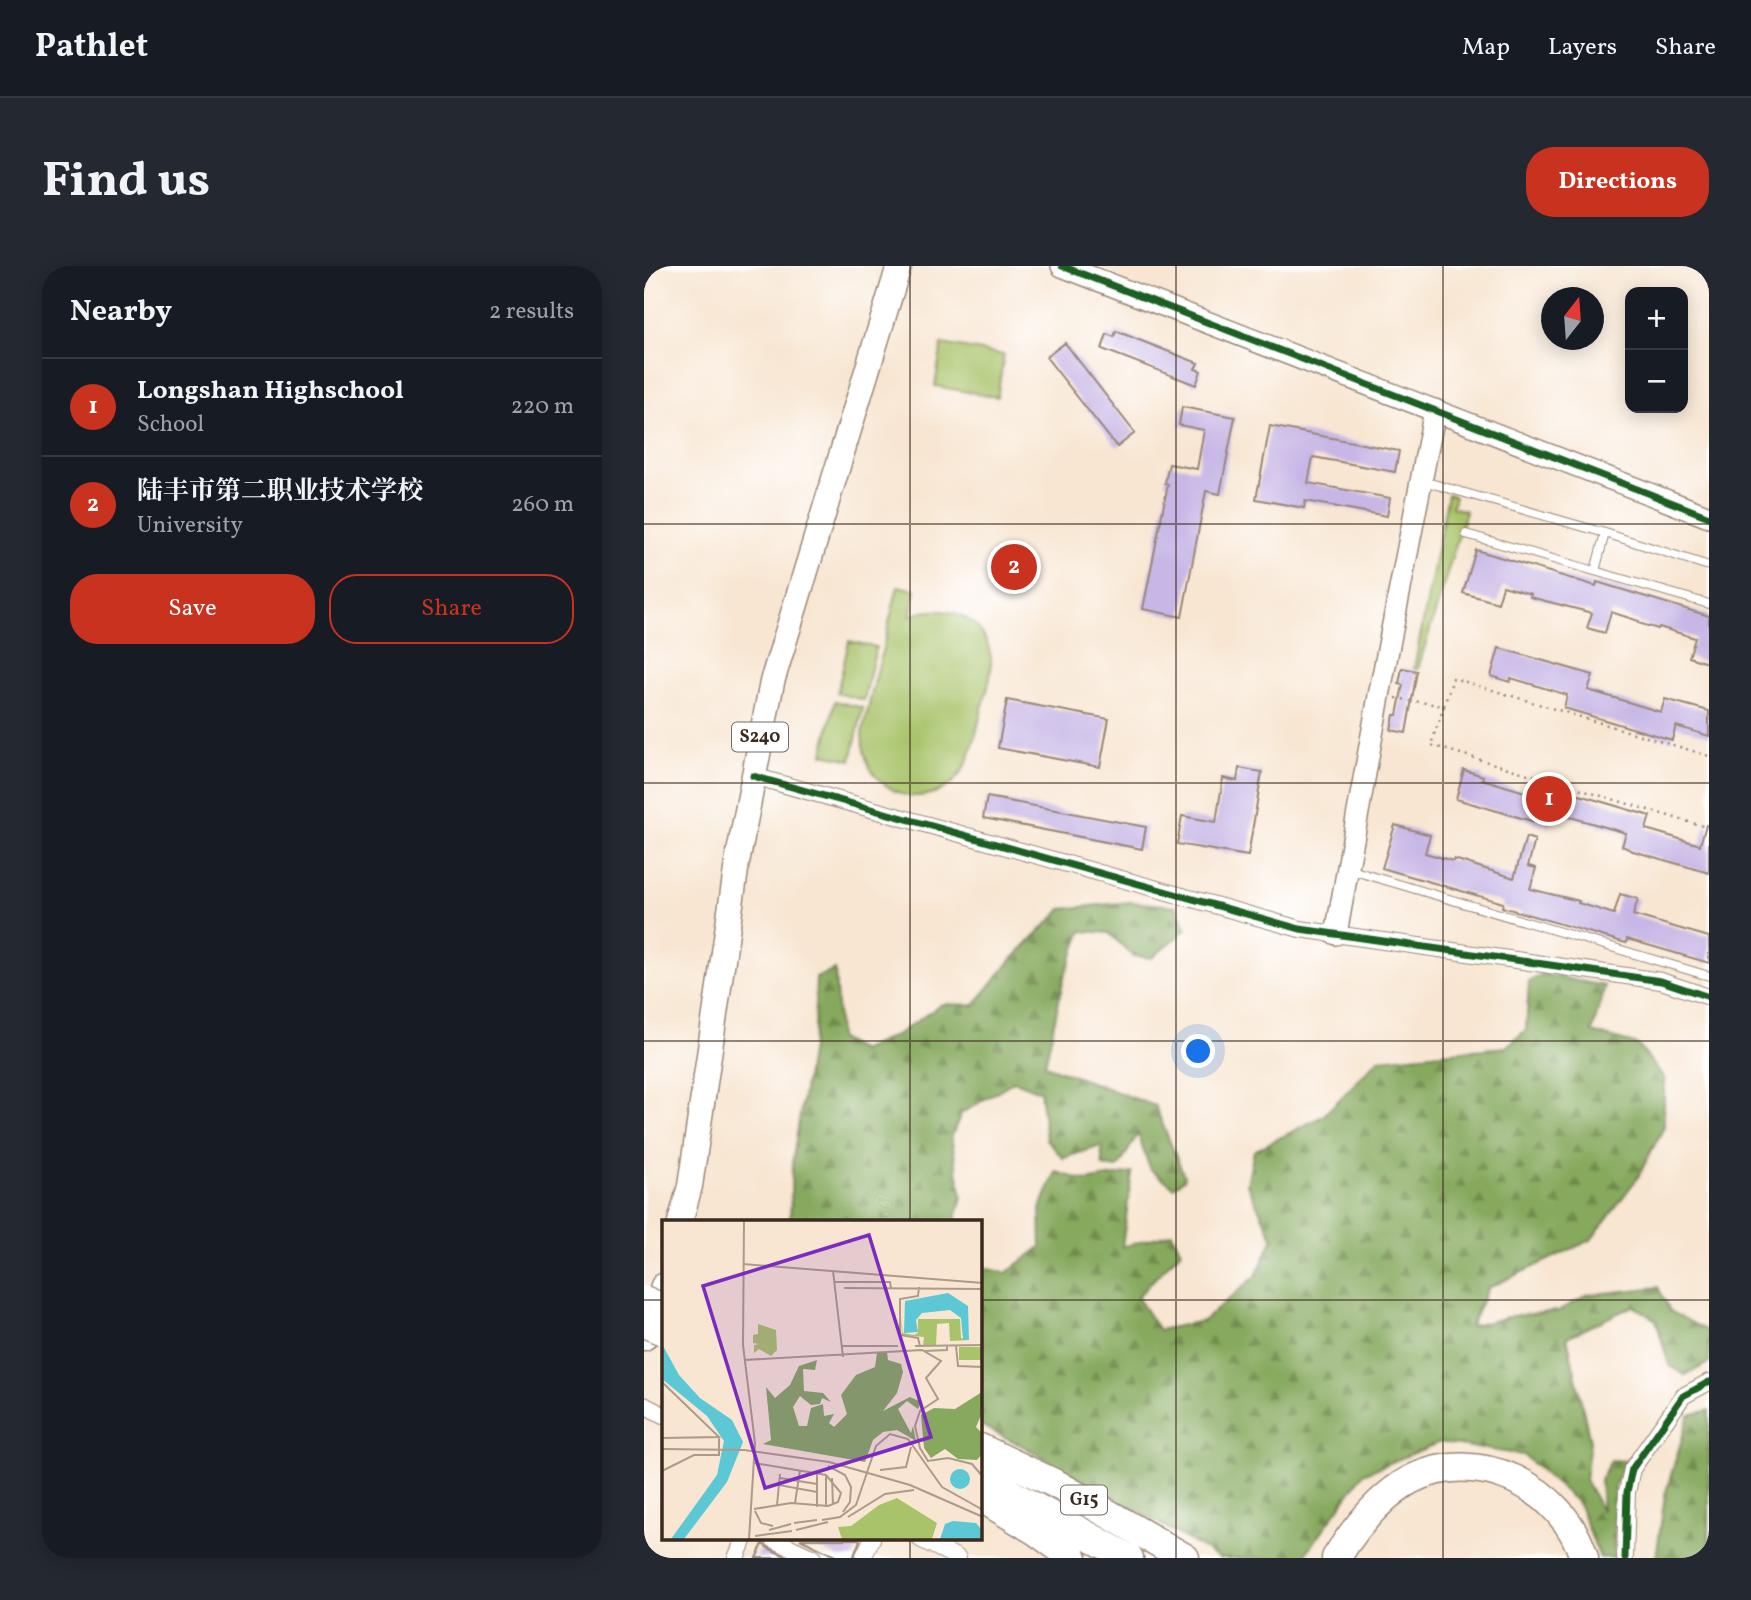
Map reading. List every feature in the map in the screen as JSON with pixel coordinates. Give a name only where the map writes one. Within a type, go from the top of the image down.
[{"type":"highway","points":[[644,1300],[662,1308]]},
{"type":"highway","points":[[644,1323],[662,1331]]},
{"type":"highway","name":"G15","points":[[982,1449],[1058,1485],[1185,1558]]},
{"type":"highway","points":[[1336,1558],[1368,1514],[1411,1480],[1450,1468],[1477,1468],[1527,1484],[1544,1496],[1559,1511],[1571,1529],[1584,1558]]},
{"type":"highway","name":"G15","points":[[982,1478],[1129,1558]]},
{"type":"highway","points":[[1351,1558],[1392,1509],[1424,1490],[1457,1481],[1492,1484],[1511,1490],[1528,1500],[1544,1513],[1565,1543],[1570,1558]]},
{"type":"highway","points":[[982,1498],[1036,1531],[1073,1558]]},
{"type":"main road","name":"S240","points":[[681,1220],[690,1186],[735,875],[772,682],[899,266]]},
{"type":"main road","points":[[644,1338],[662,1289]]},
{"type":"street","points":[[1062,266],[1709,517]]},
{"type":"street","points":[[1336,934],[1435,410]]},
{"type":"street","points":[[753,776],[1300,929],[1661,981],[1709,997]]},
{"type":"street","points":[[1625,1558],[1627,1492],[1632,1469],[1683,1396],[1709,1382]]},
{"type":"street","points":[[644,1405],[662,1414]]},
{"type":"street","points":[[736,1558],[744,1540]]},
{"type":"street","points":[[776,1540],[813,1558]]},
{"type":"street","points":[[863,1558],[872,1540]]},
{"type":"street","points":[[922,1540],[958,1558]]},
{"type":"lane","points":[[1421,481],[1709,566]]},
{"type":"lane","points":[[1466,534],[1709,604]]},
{"type":"lane","points":[[1595,571],[1605,534]]},
{"type":"lane","points":[[1348,869],[1709,976]]},
{"type":"path","points":[[1709,756],[1453,678],[1431,745],[1709,828]]},
{"type":"path","points":[[1379,696],[1444,706]]},
{"type":"green space","points":[[942,344],[1004,355],[997,397],[935,386]]},
{"type":"green space","points":[[1448,494],[1455,496],[1452,507],[1466,511],[1418,669],[1414,668]]},
{"type":"green space","points":[[898,586],[916,590],[910,616],[940,611],[967,619],[978,628],[990,653],[989,682],[965,766],[950,784],[939,791],[922,796],[899,793],[880,780],[870,767],[863,743],[862,734]]},
{"type":"green space","points":[[849,641],[876,647],[864,700],[837,693]]},
{"type":"green space","points":[[835,701],[863,708],[851,760],[823,754]]},
{"type":"green space","points":[[1130,902],[1176,906],[1186,929],[1152,958],[1133,956],[1109,933],[1082,931],[1064,977],[1045,1065],[1155,1106],[1185,1178],[1174,1187],[1150,1169],[1138,1134],[1118,1168],[1103,1166],[1101,1146],[1063,1158],[1046,1139],[1040,1091],[1014,1081],[961,1114],[951,1137],[962,1197],[956,1220],[790,1220],[792,1164],[814,1029],[816,978],[835,970],[839,1039],[861,1051],[898,1034],[942,1004],[974,1005],[1012,959],[1062,909]]},
{"type":"green space","points":[[1542,974],[1605,986],[1592,1032],[1638,1045],[1664,1078],[1664,1127],[1638,1177],[1591,1240],[1488,1288],[1470,1327],[1512,1316],[1559,1311],[1587,1295],[1658,1287],[1670,1311],[1709,1332],[1709,1363],[1685,1375],[1669,1365],[1656,1320],[1633,1306],[1567,1337],[1590,1441],[1585,1480],[1602,1511],[1600,1480],[1611,1460],[1626,1461],[1615,1485],[1614,1557],[1600,1558],[1578,1503],[1523,1455],[1440,1442],[1363,1474],[1303,1558],[1220,1558],[1019,1444],[982,1426],[982,1267],[1006,1273],[1041,1247],[1040,1209],[1056,1172],[1086,1181],[1132,1173],[1122,1247],[1172,1233],[1181,1251],[1137,1297],[1159,1330],[1203,1321],[1256,1276],[1273,1238],[1247,1184],[1254,1151],[1323,1116],[1379,1059],[1506,1047],[1526,1030],[1529,982]]},
{"type":"green space","points":[[1709,1410],[1709,1558],[1656,1558],[1665,1495],[1689,1415]]},
{"type":"building","points":[[1116,331],[1198,363],[1195,369],[1201,371],[1196,385],[1102,349],[1107,334],[1114,337]]},
{"type":"building","points":[[1065,343],[1135,433],[1117,447],[1046,357]]},
{"type":"building","points":[[1182,407],[1235,417],[1220,494],[1206,491],[1182,617],[1143,609],[1168,484],[1165,483],[1169,464],[1197,469],[1204,430],[1179,425]]},
{"type":"building","points":[[1270,426],[1399,451],[1395,472],[1313,457],[1308,483],[1390,498],[1387,516],[1305,501],[1304,508],[1256,499]]},
{"type":"building","points":[[1476,550],[1596,586],[1597,582],[1709,616],[1707,663],[1689,657],[1695,638],[1638,623],[1639,621],[1611,612],[1605,633],[1587,628],[1592,613],[1530,597],[1531,594],[1503,586],[1498,603],[1463,593]]},
{"type":"building","points":[[1499,648],[1593,675],[1588,690],[1661,712],[1665,699],[1709,711],[1709,736],[1676,726],[1672,740],[1564,708],[1567,695],[1511,678],[1510,682],[1491,676]]},
{"type":"building","points":[[1402,668],[1417,671],[1406,733],[1391,730],[1403,685],[1399,684]]},
{"type":"building","points":[[1007,700],[1109,719],[1100,767],[998,748]]},
{"type":"building","points":[[1239,768],[1262,772],[1248,856],[1177,844],[1182,816],[1216,822],[1223,778],[1237,781]]},
{"type":"building","points":[[1464,770],[1483,776],[1482,779],[1538,796],[1542,784],[1650,816],[1646,829],[1700,845],[1706,825],[1709,826],[1709,873],[1622,846],[1626,833],[1553,812],[1549,826],[1456,799]]},
{"type":"building","points":[[987,797],[1146,827],[1142,849],[983,818]]},
{"type":"building","points":[[1395,825],[1430,835],[1425,853],[1514,878],[1526,837],[1535,840],[1528,866],[1536,868],[1530,889],[1579,901],[1578,903],[1614,914],[1620,894],[1638,899],[1633,915],[1709,937],[1709,963],[1627,939],[1626,943],[1502,907],[1503,903],[1382,868]]},
{"type":"building","points":[[802,1540],[860,1540],[853,1558],[839,1558]]},
{"type":"building","points":[[763,1544],[768,1548],[789,1558],[756,1558]]},
{"type":"cycle path","points":[[1062,266],[1709,517]]},
{"type":"cycle path","points":[[753,776],[1300,929],[1661,981],[1709,997]]},
{"type":"cycle path","points":[[1625,1558],[1627,1492],[1632,1469],[1683,1396],[1709,1382]]},
{"type":"place","name":"陆丰市第二职业技术学校","points":[[1014,567]]},
{"type":"place","name":"Longshan Highschool","points":[[1549,799]]}]
